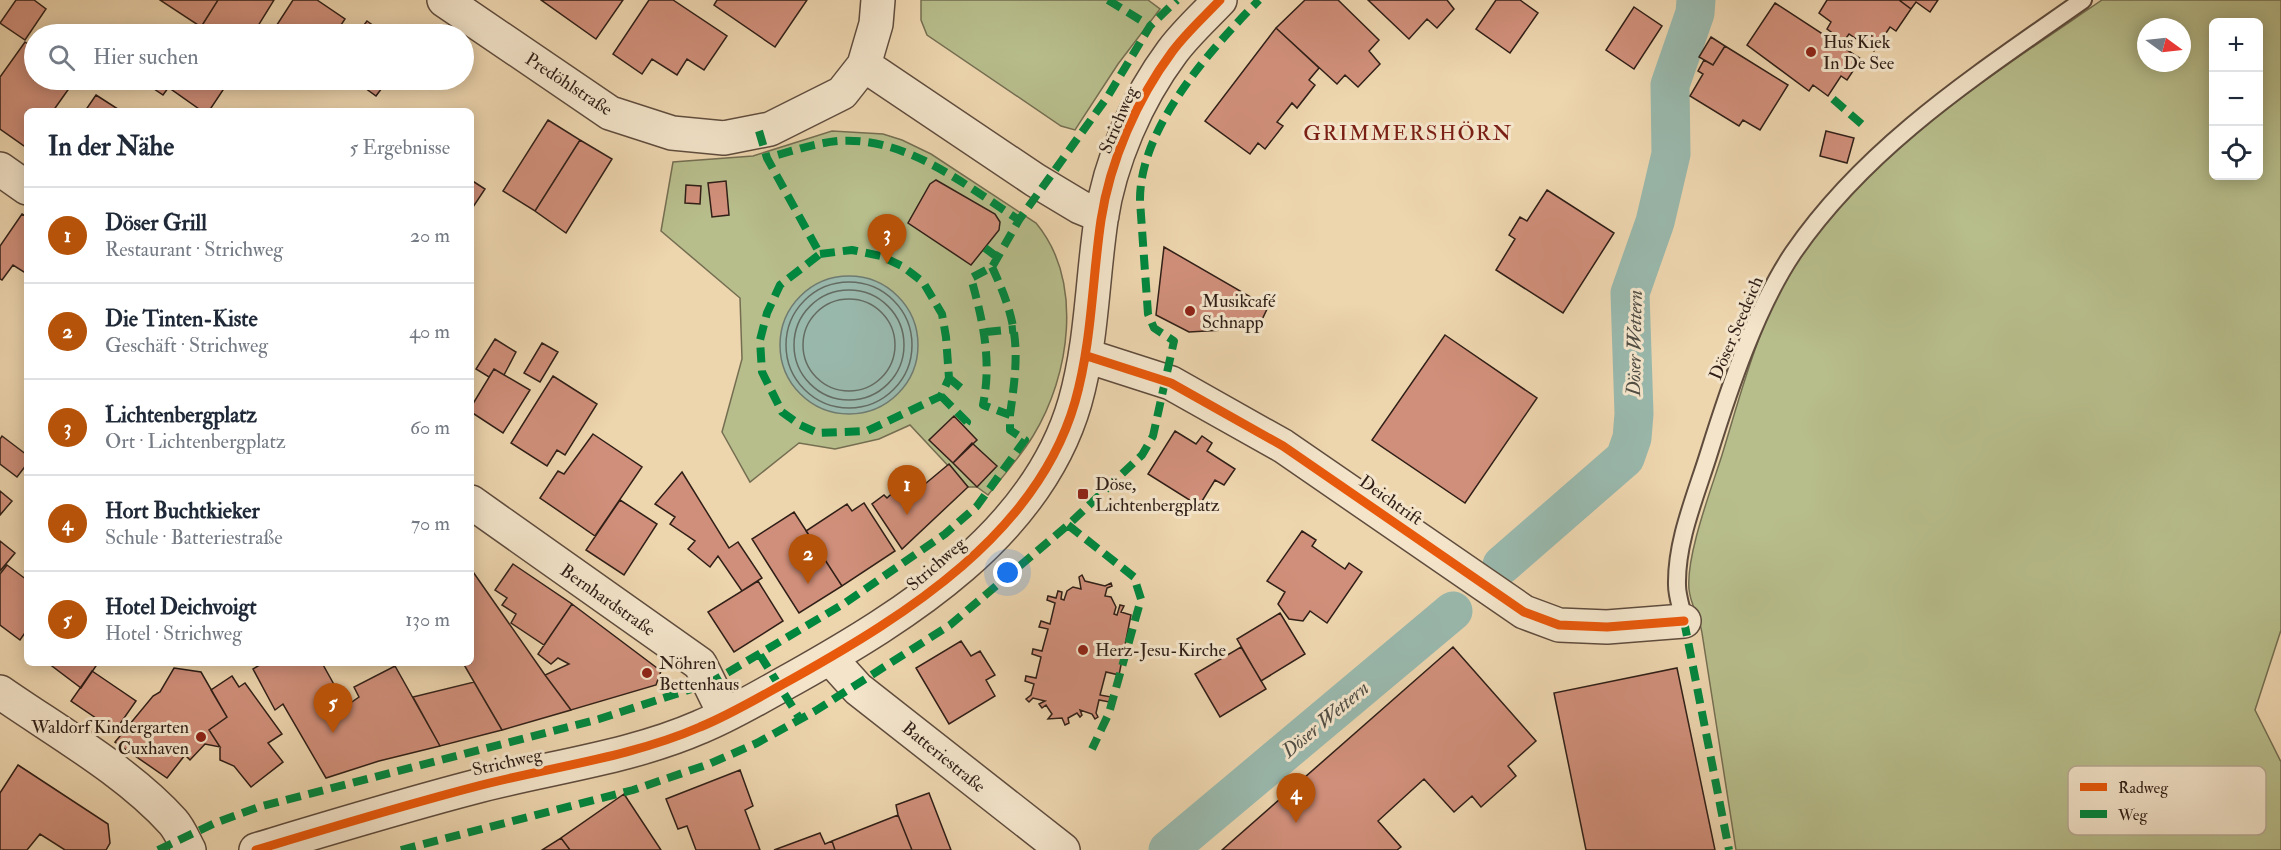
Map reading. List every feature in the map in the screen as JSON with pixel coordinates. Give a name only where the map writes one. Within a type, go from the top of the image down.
[{"type":"street","name":"Predöhlstraße","points":[[444,0],[610,113],[672,133],[724,138],[770,129],[842,93],[864,65]]},
{"type":"street","points":[[878,0],[876,24],[864,65],[1044,185],[1102,216]]},
{"type":"street","name":"Strichweg","points":[[256,850],[474,787],[623,752],[699,728],[830,658],[925,597],[988,540],[1024,502],[1049,462],[1073,407],[1087,356],[1102,216],[1124,136],[1146,91],[1174,49],[1220,0]]},
{"type":"street","points":[[0,169],[24,186]]},
{"type":"street","name":"Deichtrift","points":[[1087,356],[1171,383],[1282,446],[1524,612],[1559,625],[1607,627],[1684,621]]},
{"type":"street","name":"Bernhardstraße","points":[[474,504],[700,664],[725,715]]},
{"type":"street","name":"Batteriestraße","points":[[830,658],[858,688],[1063,850]]},
{"type":"street","points":[[0,692],[148,798],[174,824],[189,850]]},
{"type":"lane","name":"Döser Seedeich","points":[[1684,621],[1677,586],[1679,553],[1692,505],[1715,432],[1763,306],[1793,254],[1833,201],[1891,143],[1954,91],[2083,0]]},
{"type":"green space","points":[[921,0],[1148,0],[1160,9],[1118,64],[1075,130],[1061,126],[927,35],[921,20]]},
{"type":"green space","points":[[2102,0],[2281,0],[2281,630],[2255,710],[2281,762],[2281,850],[1736,850],[1702,633],[1689,589],[1691,559],[1700,522],[1762,331],[1784,283],[1798,261],[1829,220],[1863,183],[1938,116]]},
{"type":"green space","points":[[832,131],[883,134],[931,154],[1036,223],[1051,246],[1061,272],[1066,300],[1063,358],[1056,386],[1033,436],[988,495],[977,487],[968,487],[910,425],[879,439],[835,449],[799,443],[750,482],[722,432],[742,359],[740,298],[661,231],[673,162],[753,156]]},
{"type":"water","points":[[849,276],[875,281],[898,296],[913,319],[918,345],[913,371],[898,394],[875,409],[849,414],[823,409],[800,394],[785,371],[780,345],[785,319],[800,296],[823,281]]},
{"type":"building","points":[[16,0],[34,0],[46,9],[36,24],[24,24],[24,39],[0,23]]},
{"type":"building","points":[[160,0],[218,0],[203,24],[196,24]]},
{"type":"building","points":[[218,0],[274,0],[259,24],[203,24]]},
{"type":"building","points":[[293,0],[317,0],[345,19],[342,24],[277,24]]},
{"type":"building","points":[[541,0],[623,0],[596,39]]},
{"type":"building","points":[[649,0],[673,0],[727,36],[704,70],[687,59],[677,75],[652,59],[642,74],[613,54]]},
{"type":"building","points":[[717,0],[807,0],[775,47],[714,5]]},
{"type":"building","points":[[1305,0],[1338,0],[1379,40],[1369,51],[1380,64],[1358,87],[1345,75],[1337,84],[1276,28]]},
{"type":"building","points":[[1368,0],[1447,0],[1454,9],[1437,28],[1427,19],[1409,39]]},
{"type":"building","points":[[1496,0],[1520,0],[1538,13],[1510,53],[1476,29]]},
{"type":"building","points":[[1827,0],[1899,0],[1911,9],[1896,31],[1890,27],[1874,51],[1849,34],[1844,41],[1827,29],[1831,22],[1819,13]]},
{"type":"building","points":[[1899,0],[1938,0],[1930,12],[1916,2],[1911,9]]},
{"type":"building","points":[[1775,3],[1861,59],[1847,80],[1841,76],[1828,96],[1813,85],[1809,91],[1747,45]]},
{"type":"building","points":[[1634,7],[1662,26],[1634,69],[1606,50]]},
{"type":"building","points":[[1276,28],[1319,68],[1309,80],[1315,85],[1297,108],[1292,103],[1277,122],[1283,126],[1265,149],[1258,143],[1250,154],[1205,121]]},
{"type":"building","points":[[1711,37],[1725,46],[1713,65],[1699,57]]},
{"type":"building","points":[[24,43],[24,90],[68,90],[55,108],[24,108],[24,146],[0,129],[0,77]]},
{"type":"building","points":[[1725,46],[1788,85],[1760,130],[1743,120],[1739,126],[1690,96],[1703,74],[1698,71],[1704,60],[1713,65]]},
{"type":"building","points":[[156,90],[167,90],[163,95]]},
{"type":"building","points":[[172,90],[223,90],[211,108],[198,108]]},
{"type":"building","points":[[368,90],[380,90],[376,96]]},
{"type":"building","points":[[96,95],[116,108],[87,108]]},
{"type":"building","points":[[548,120],[580,140],[535,211],[503,191]]},
{"type":"building","points":[[1826,131],[1854,138],[1847,163],[1820,156]]},
{"type":"building","points":[[580,140],[612,159],[566,233],[535,211]]},
{"type":"building","points":[[936,180],[995,214],[1000,222],[999,230],[971,265],[908,223],[930,184]]},
{"type":"building","points":[[726,181],[729,215],[712,217],[708,183]]},
{"type":"building","points":[[474,182],[485,189],[474,206]]},
{"type":"building","points":[[686,185],[701,186],[700,204],[685,203]]},
{"type":"building","points":[[1547,190],[1614,233],[1563,313],[1496,270],[1515,239],[1509,235],[1520,217],[1527,221]]},
{"type":"building","points":[[22,214],[24,215],[24,272],[13,265],[2,280],[0,279],[0,246]]},
{"type":"building","points":[[1164,247],[1268,307],[1258,328],[1189,332],[1156,315]]},
{"type":"building","points":[[1445,335],[1537,398],[1465,503],[1372,440]]},
{"type":"building","points":[[495,339],[516,352],[504,375],[494,369],[489,377],[476,369]]},
{"type":"building","points":[[542,343],[558,352],[540,382],[524,373]]},
{"type":"building","points":[[494,369],[530,390],[503,433],[474,414],[474,402]]},
{"type":"building","points":[[553,376],[597,404],[565,455],[557,450],[547,466],[511,443]]},
{"type":"building","points":[[954,416],[977,440],[953,463],[929,440]]},
{"type":"building","points":[[1175,431],[1196,444],[1202,436],[1212,443],[1207,451],[1235,469],[1224,485],[1215,480],[1199,506],[1148,474]]},
{"type":"building","points":[[593,434],[642,467],[595,536],[540,498],[558,471],[564,474]]},
{"type":"building","points":[[2,436],[24,453],[24,468],[17,477],[0,464]]},
{"type":"building","points":[[972,443],[997,466],[977,487],[953,463]]},
{"type":"building","points":[[949,464],[968,487],[902,549],[872,504],[884,495],[887,498],[915,472],[925,484]]},
{"type":"building","points":[[682,472],[729,548],[738,542],[762,578],[742,591],[718,556],[710,567],[688,549],[695,541],[670,524],[675,517],[655,504]]},
{"type":"building","points":[[0,491],[12,501],[0,515]]},
{"type":"building","points":[[620,500],[657,524],[624,575],[586,550]]},
{"type":"building","points":[[864,503],[895,551],[842,586],[806,531],[847,504],[852,511]]},
{"type":"building","points":[[794,512],[842,586],[799,613],[752,539]]},
{"type":"building","points":[[1302,531],[1316,540],[1312,546],[1345,569],[1349,563],[1362,572],[1327,623],[1310,611],[1303,621],[1289,619],[1278,604],[1285,592],[1267,581]]},
{"type":"building","points":[[0,541],[15,553],[0,571]]},
{"type":"building","points":[[513,564],[572,604],[544,645],[511,623],[516,614],[502,605],[507,598],[495,590]]},
{"type":"building","points":[[7,565],[24,578],[24,634],[20,640],[0,625],[0,574]]},
{"type":"building","points":[[474,573],[571,710],[502,730],[465,666],[474,666]]},
{"type":"building","name":"Herz-Jesu-Kirche","points":[[1082,575],[1085,581],[1105,586],[1111,583],[1112,586],[1107,588],[1105,596],[1111,597],[1116,607],[1114,614],[1117,615],[1120,605],[1124,606],[1121,612],[1131,615],[1119,675],[1106,672],[1100,695],[1111,697],[1109,702],[1099,700],[1096,713],[1098,717],[1095,719],[1092,714],[1080,710],[1082,715],[1080,717],[1077,713],[1068,718],[1069,723],[1065,725],[1062,718],[1048,719],[1052,714],[1046,705],[1042,708],[1039,704],[1045,701],[1033,698],[1029,702],[1026,699],[1031,695],[1034,684],[1025,681],[1026,676],[1036,678],[1041,657],[1032,654],[1033,649],[1042,651],[1048,629],[1039,627],[1041,621],[1050,624],[1055,603],[1047,600],[1048,596],[1056,598],[1058,591],[1062,592],[1061,599],[1064,600],[1067,591],[1073,587],[1081,589],[1079,577]]},
{"type":"building","points":[[758,581],[783,621],[734,652],[708,612]]},
{"type":"building","points":[[572,604],[661,671],[656,685],[571,710],[545,675],[569,664],[558,658],[551,664],[538,654]]},
{"type":"building","points":[[1280,613],[1305,654],[1261,681],[1237,639]]},
{"type":"building","points":[[961,641],[971,656],[980,651],[995,675],[986,680],[995,696],[949,724],[916,668]]},
{"type":"building","points":[[1241,647],[1266,689],[1220,717],[1195,674]]},
{"type":"building","points":[[1453,647],[1536,741],[1508,766],[1516,776],[1481,807],[1472,796],[1454,812],[1424,779],[1378,821],[1401,847],[1397,850],[1222,850]]},
{"type":"building","points":[[52,666],[96,666],[81,688]]},
{"type":"building","points":[[258,666],[324,666],[346,706],[359,697],[354,687],[395,666],[440,746],[379,761],[326,778],[283,704],[275,710],[253,669]]},
{"type":"building","points":[[174,668],[201,672],[227,717],[209,730],[220,747],[205,744],[190,760],[185,755],[167,778],[115,742],[153,696],[160,692]]},
{"type":"building","points":[[1677,668],[1715,850],[1586,850],[1554,693]]},
{"type":"building","points":[[92,671],[136,701],[115,731],[71,701]]},
{"type":"building","points":[[232,676],[239,687],[245,683],[282,734],[268,743],[283,762],[251,787],[234,766],[220,760],[220,747],[209,730],[227,717],[211,690]]},
{"type":"building","points":[[474,682],[502,730],[440,746],[413,697]]},
{"type":"building","points":[[18,765],[108,824],[110,843],[106,850],[65,850],[40,834],[27,850],[0,850],[0,793]]},
{"type":"building","points":[[740,770],[753,806],[745,810],[760,850],[696,850],[687,826],[678,829],[666,799]]},
{"type":"building","points":[[929,793],[951,850],[912,850],[898,815],[896,805]]},
{"type":"building","points":[[624,794],[661,850],[570,850],[561,838]]},
{"type":"building","points":[[898,815],[912,850],[835,850],[832,841]]},
{"type":"building","points":[[820,833],[825,844],[832,841],[835,850],[774,850]]},
{"type":"building","points":[[561,838],[570,850],[542,850]]},
{"type":"waterway","name":"Döser Wettern","points":[[1502,565],[1625,458],[1632,438],[1634,414],[1630,293],[1655,222],[1671,154],[1670,85],[1695,13],[1696,0]]},
{"type":"waterway","name":"Döser Wettern","points":[[1168,850],[1453,611]]},
{"type":"marked path","points":[[1108,0],[1150,26]]},
{"type":"marked path","points":[[158,850],[215,823],[259,807],[599,719],[710,683],[845,603],[945,534],[977,506],[1025,440],[1010,430],[1010,415],[983,405],[987,372],[985,341],[971,278],[992,267],[1019,220],[1108,96],[1150,26],[1177,0]]},
{"type":"marked path","points":[[401,850],[633,790],[709,764],[757,743],[815,711],[950,625],[1068,525],[1142,455],[1153,436],[1174,341],[1154,328],[1148,314],[1140,201],[1143,173],[1151,146],[1181,92],[1220,42],[1259,0]]},
{"type":"marked path","points":[[1833,99],[1865,127]]},
{"type":"marked path","points":[[759,131],[767,158]]},
{"type":"marked path","points":[[820,254],[852,250],[881,256],[902,266],[923,282],[942,314],[949,378],[941,396],[867,431],[818,433],[800,425],[782,412],[762,372],[760,340],[767,313],[780,285],[820,254],[767,158],[838,141],[887,146],[911,155],[956,178],[1019,220]]},
{"type":"marked path","points":[[985,248],[997,257]]},
{"type":"marked path","points":[[992,267],[1008,306],[1015,340],[1015,373],[1010,415]]},
{"type":"marked path","points":[[986,332],[1016,329]]},
{"type":"marked path","points":[[949,378],[961,388]]},
{"type":"marked path","points":[[941,396],[967,422],[964,426]]},
{"type":"marked path","points":[[1068,525],[1134,577],[1141,599],[1109,713],[1092,749]]},
{"type":"marked path","points":[[1684,621],[1729,850]]},
{"type":"marked path","points":[[760,655],[800,719]]},
{"type":"cycle path","points":[[256,850],[392,809],[502,780],[645,747],[673,738],[724,716],[837,653],[922,598],[962,566],[999,531],[1031,492],[1057,449],[1081,379],[1101,220],[1118,153],[1137,110],[1159,70],[1183,38],[1220,0]]},
{"type":"cycle path","points":[[1087,356],[1171,383],[1283,446],[1524,612],[1559,625],[1607,627],[1684,621]]},
{"type":"place","name":"Hus Kiek In De See","points":[[1811,52]]},
{"type":"place","name":"Lichtenbergplatz","points":[[887,264]]},
{"type":"place","name":"Musikcafé Schnapp","points":[[1190,311]]},
{"type":"place","name":"Döse, Lichtenbergplatz","points":[[1083,494]]},
{"type":"place","name":"Döser Grill","points":[[907,515]]},
{"type":"place","name":"Die Tinten-Kiste","points":[[808,584]]},
{"type":"place","name":"Herz-Jesu-Kirche","points":[[1083,650]]},
{"type":"place","name":"Nöhren Bettenhaus","points":[[647,673]]},
{"type":"place","name":"Hotel Deichvoigt","points":[[333,733]]},
{"type":"place","name":"Waldorf Kindergarten Cuxhaven","points":[[201,737]]},
{"type":"place","name":"Hort Buchtkieker","points":[[1296,823]]},
{"type":"district","name":"GRIMMERSHÖRN","points":[[1408,133]]}]
